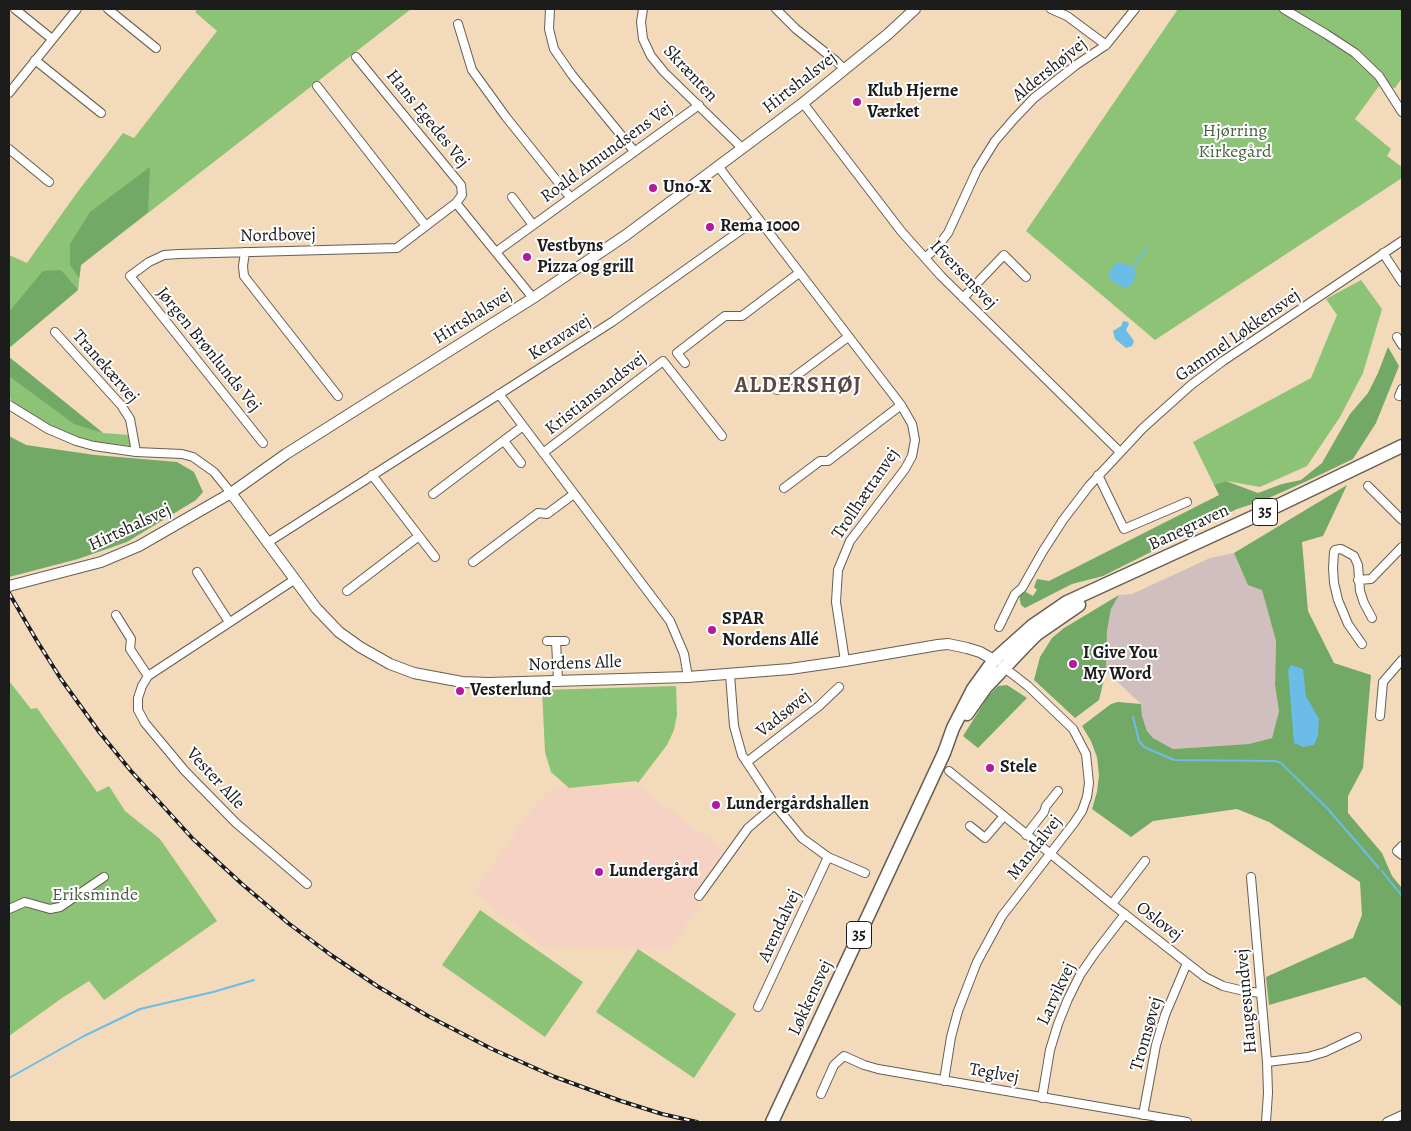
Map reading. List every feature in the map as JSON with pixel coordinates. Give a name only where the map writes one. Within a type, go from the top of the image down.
[{"type":"main road","name":"Banegraven","points":[[999,664],[1032,626],[1058,608],[1402,446]]},
{"type":"main road","name":"Løkkensvej","points":[[773,1120],[944,753],[953,728],[969,696],[999,664]]},
{"type":"street","points":[[15,9],[52,39]]},
{"type":"street","points":[[9,93],[77,9]]},
{"type":"street","points":[[108,9],[156,48]]},
{"type":"street","points":[[550,9],[549,29],[554,49],[572,75],[634,151]]},
{"type":"street","name":"Skrænten","points":[[643,9],[641,22],[643,39],[651,56],[664,72],[742,148]]},
{"type":"street","points":[[776,9],[796,29],[836,60],[844,69]]},
{"type":"street","name":"Hirtshalsvej","points":[[9,586],[101,562],[139,546],[231,493],[295,448],[533,298],[626,235],[803,103],[888,34],[915,9]]},
{"type":"street","points":[[1051,9],[1073,20],[1106,44]]},
{"type":"street","name":"Aldershøjvej","points":[[925,258],[948,233],[977,170],[995,141],[1014,118],[1034,98],[1106,44],[1135,9]]},
{"type":"street","points":[[1284,9],[1355,53],[1379,76],[1402,112]]},
{"type":"street","points":[[458,24],[472,70],[506,117],[570,198]]},
{"type":"street","name":"Hans Egedes Vej","points":[[356,57],[461,185],[462,196],[456,203]]},
{"type":"street","points":[[35,60],[102,113]]},
{"type":"street","points":[[317,86],[426,226]]},
{"type":"street","name":"Ifversensvej","points":[[803,103],[901,231],[925,258],[1120,452]]},
{"type":"street","name":"Roald Amundsens Vej","points":[[496,252],[698,105]]},
{"type":"street","points":[[9,149],[49,182]]},
{"type":"street","name":"Trollhættanvej","points":[[718,166],[901,405],[912,424],[915,440],[912,456],[905,469],[850,541],[838,570],[836,602],[845,661]]},
{"type":"street","name":"Roald Amundsens Vej","points":[[512,197],[533,224]]},
{"type":"street","points":[[456,203],[533,298]]},
{"type":"street","name":"Nordbovej","points":[[130,276],[149,262],[164,255],[390,249],[403,245],[456,203]]},
{"type":"street","name":"Keravavej","points":[[267,543],[612,322],[758,218]]},
{"type":"street","name":"Gammel Løkkensvej","points":[[1000,627],[1015,594],[1022,588],[1063,520],[1098,475],[1167,405],[1223,361],[1402,241]]},
{"type":"street","points":[[245,252],[244,276],[338,396]]},
{"type":"street","points":[[1383,253],[1402,282]]},
{"type":"street","points":[[964,298],[1004,256],[1026,277]]},
{"type":"street","points":[[685,363],[677,353],[725,316],[742,316],[799,273]]},
{"type":"street","name":"Jørgen Brønlunds Vej","points":[[130,276],[263,442]]},
{"type":"street","name":"Tranekærvej","points":[[55,332],[121,404],[130,419],[136,452]]},
{"type":"street","points":[[777,390],[848,337]]},
{"type":"street","points":[[1397,337],[1402,345]]},
{"type":"street","name":"Kristiansandsvej","points":[[544,453],[663,361],[722,436]]},
{"type":"street","name":"Kristiansandsvej","points":[[499,394],[670,621],[684,654],[688,677]]},
{"type":"street","points":[[9,405],[48,429],[76,441],[108,449],[182,454],[193,457],[214,472],[231,493]]},
{"type":"street","name":"Trollhættanvej","points":[[784,488],[820,461],[828,461],[901,405]]},
{"type":"street","name":"Kristiansandsvej","points":[[433,494],[523,426]]},
{"type":"street","points":[[504,441],[521,463]]},
{"type":"street","points":[[372,475],[435,557]]},
{"type":"street","points":[[1098,475],[1124,529],[1187,502]]},
{"type":"street","points":[[1368,486],[1402,520]]},
{"type":"street","name":"Nordens Alle","points":[[231,493],[294,580],[316,608],[339,632],[360,647],[390,664],[414,673],[462,682],[558,682],[730,675],[845,661],[948,644],[980,652],[999,664]]},
{"type":"street","points":[[474,562],[538,512],[548,514],[574,494]]},
{"type":"street","points":[[347,590],[419,536]]},
{"type":"street","points":[[1358,580],[1371,579],[1402,548]]},
{"type":"street","points":[[1362,644],[1348,624],[1338,600],[1333,568],[1335,550],[1342,549],[1354,556],[1358,565],[1358,580],[1364,603],[1372,618]]},
{"type":"street","points":[[197,572],[229,622]]},
{"type":"street","points":[[116,615],[131,639],[130,649],[148,676],[294,580]]},
{"type":"street","points":[[547,641],[565,641]]},
{"type":"street","points":[[556,641],[558,682]]},
{"type":"street","points":[[1380,716],[1383,682],[1402,660]]},
{"type":"street","name":"Mandalvej","points":[[944,1081],[951,1037],[958,1012],[977,962],[1002,916],[1082,811],[1090,783],[1086,754],[1081,741],[1073,729],[1028,686],[999,664]]},
{"type":"street","points":[[730,675],[734,726],[742,755],[775,805],[802,838],[828,857],[865,873]]},
{"type":"street","name":"Vester Alle","points":[[148,676],[138,698],[138,710],[145,722],[185,771],[236,823],[307,884]]},
{"type":"street","name":"Vadsøvej","points":[[747,762],[819,706],[839,687]]},
{"type":"street","name":"Oslovej","points":[[949,771],[1049,854],[1205,977],[1223,986],[1244,992],[1261,993]]},
{"type":"street","points":[[1026,835],[1058,791]]},
{"type":"street","points":[[699,896],[748,828],[775,805]]},
{"type":"street","points":[[970,826],[985,838],[1004,816]]},
{"type":"street","points":[[1402,846],[1398,852],[1402,855]]},
{"type":"street","name":"Arendalvej","points":[[758,1007],[828,857]]},
{"type":"street","points":[[1112,904],[1145,861]]},
{"type":"street","points":[[9,909],[25,902],[50,909],[60,907],[104,877]]},
{"type":"street","name":"Haugesundvej","points":[[1251,877],[1267,1062],[1268,1093],[1266,1122]]},
{"type":"street","name":"Larvikvej","points":[[1042,1098],[1050,1050],[1068,999],[1080,975],[1125,914]]},
{"type":"street","name":"Tromsøvej","points":[[1143,1115],[1156,1045],[1187,963]]},
{"type":"street","points":[[1267,1062],[1308,1057],[1324,1052],[1357,1036]]},
{"type":"street","name":"Teglvej","points":[[821,1094],[834,1065],[844,1056],[878,1069],[1186,1122]]},
{"type":"street","points":[[1387,1122],[1402,1115]]},
{"type":"shaded area","points":[[1234,553],[1248,584],[1262,589],[1276,641],[1275,685],[1279,711],[1272,738],[1249,744],[1173,749],[1153,738],[1147,731],[1142,716],[1141,704],[1106,671],[1107,631],[1111,609],[1119,595],[1132,594],[1210,558]]},
{"type":"shaded area","name":"Lundergård","points":[[554,787],[640,787],[724,851],[692,896],[701,903],[669,950],[542,946],[474,893],[534,806]]},
{"type":"green space","points":[[198,9],[411,9],[81,265],[78,290],[9,348],[9,255],[27,263],[76,194],[123,133],[134,138],[217,31],[195,12]]},
{"type":"green space","name":"Hjørring Kirkegård","points":[[1178,9],[1402,9],[1402,78],[1395,88],[1379,86],[1355,119],[1391,149],[1387,156],[1402,167],[1402,178],[1155,340],[1026,231]]},
{"type":"green space","points":[[150,167],[148,212],[81,265],[79,278],[70,265],[70,244],[90,212]]},
{"type":"green space","points":[[61,270],[78,290],[9,348],[9,312],[43,271]]},
{"type":"green space","points":[[1361,280],[1382,309],[1363,373],[1340,417],[1307,466],[1260,487],[1226,481],[1214,485],[1193,442],[1311,378],[1337,315],[1326,299]]},
{"type":"green space","points":[[1388,347],[1399,366],[1376,423],[1353,459],[1262,501],[1237,509],[1103,576],[1072,584],[1025,608],[1021,605],[1019,595],[1024,591],[1033,596],[1037,590],[1034,587],[1037,579],[1049,581],[1219,495],[1214,485],[1226,481],[1258,493],[1282,484],[1301,480],[1322,463],[1350,414],[1368,393]]},
{"type":"green space","points":[[9,357],[103,433],[129,435],[130,446],[98,442],[64,433],[16,404],[9,398]]},
{"type":"green space","points":[[9,357],[103,433],[74,424],[9,376]]},
{"type":"green space","points":[[9,436],[26,445],[95,455],[177,462],[194,472],[203,492],[196,500],[127,542],[78,559],[9,577]]},
{"type":"green space","points":[[1347,485],[1323,536],[1302,542],[1308,611],[1334,663],[1371,675],[1363,768],[1348,796],[1348,813],[1382,853],[1392,876],[1402,888],[1402,1007],[1365,977],[1269,1005],[1266,977],[1353,938],[1362,915],[1360,882],[1269,822],[1237,809],[1153,821],[1131,837],[1092,809],[1099,775],[1097,757],[1091,741],[1082,726],[1111,704],[1118,702],[1141,704],[1142,716],[1147,731],[1153,738],[1173,749],[1249,744],[1272,738],[1279,711],[1275,685],[1276,641],[1262,590],[1248,585],[1234,553]]},
{"type":"green space","points":[[1119,595],[1111,609],[1107,631],[1106,671],[1099,700],[1075,718],[1034,680],[1040,657],[1052,638],[1064,628]]},
{"type":"green space","name":"Eriksminde","points":[[9,681],[31,709],[37,708],[97,792],[109,786],[125,811],[160,839],[217,921],[104,1000],[89,981],[9,1036]]},
{"type":"green space","points":[[1007,685],[1027,698],[978,748],[963,736],[989,695],[998,686]]},
{"type":"green space","points":[[676,686],[677,715],[674,730],[667,745],[638,783],[636,781],[569,788],[551,772],[545,752],[542,690]]},
{"type":"green space","points":[[480,910],[583,982],[545,1037],[442,965]]},
{"type":"green space","points":[[638,949],[736,1014],[694,1078],[596,1012]]},
{"type":"water","points":[[1122,263],[1133,267],[1136,273],[1132,285],[1124,288],[1111,280],[1108,274],[1115,264]]},
{"type":"water","points":[[1123,321],[1128,322],[1126,330],[1134,341],[1132,346],[1126,348],[1115,339],[1113,331],[1121,326]]},
{"type":"water","points":[[1291,665],[1303,669],[1306,696],[1319,719],[1318,736],[1314,745],[1303,747],[1294,743],[1288,670]]},
{"type":"waterway","points":[[1133,267],[1148,247]]},
{"type":"waterway","points":[[1133,717],[1139,741],[1144,747],[1174,760],[1275,761],[1281,763],[1327,808],[1379,868]]},
{"type":"waterway","points":[[1382,871],[1402,896]]},
{"type":"waterway","points":[[9,1078],[84,1036],[140,1009],[213,992],[254,980]]},
{"type":"railway","points":[[9,593],[61,679],[100,733],[131,771],[193,839],[288,923],[377,986],[428,1016],[492,1049],[555,1077],[621,1101],[662,1114],[697,1122]]},
{"type":"place","name":"Klub Hjerne Værket","points":[[857,102]]},
{"type":"place","name":"Uno-X","points":[[653,188]]},
{"type":"place","name":"Rema 1000","points":[[710,227]]},
{"type":"place","name":"Vestbyns Pizza og grill","points":[[527,257]]},
{"type":"place","name":"SPAR Nordens Allé","points":[[712,630]]},
{"type":"place","name":"I Give You My Word","points":[[1073,664]]},
{"type":"place","name":"Vesterlund","points":[[460,691]]},
{"type":"place","name":"Stele","points":[[990,768]]},
{"type":"place","name":"Lundergårdshallen","points":[[716,805]]},
{"type":"place","name":"Lundergård","points":[[599,872]]},
{"type":"district","name":"ALDERSHØJ","points":[[798,387]]}]
